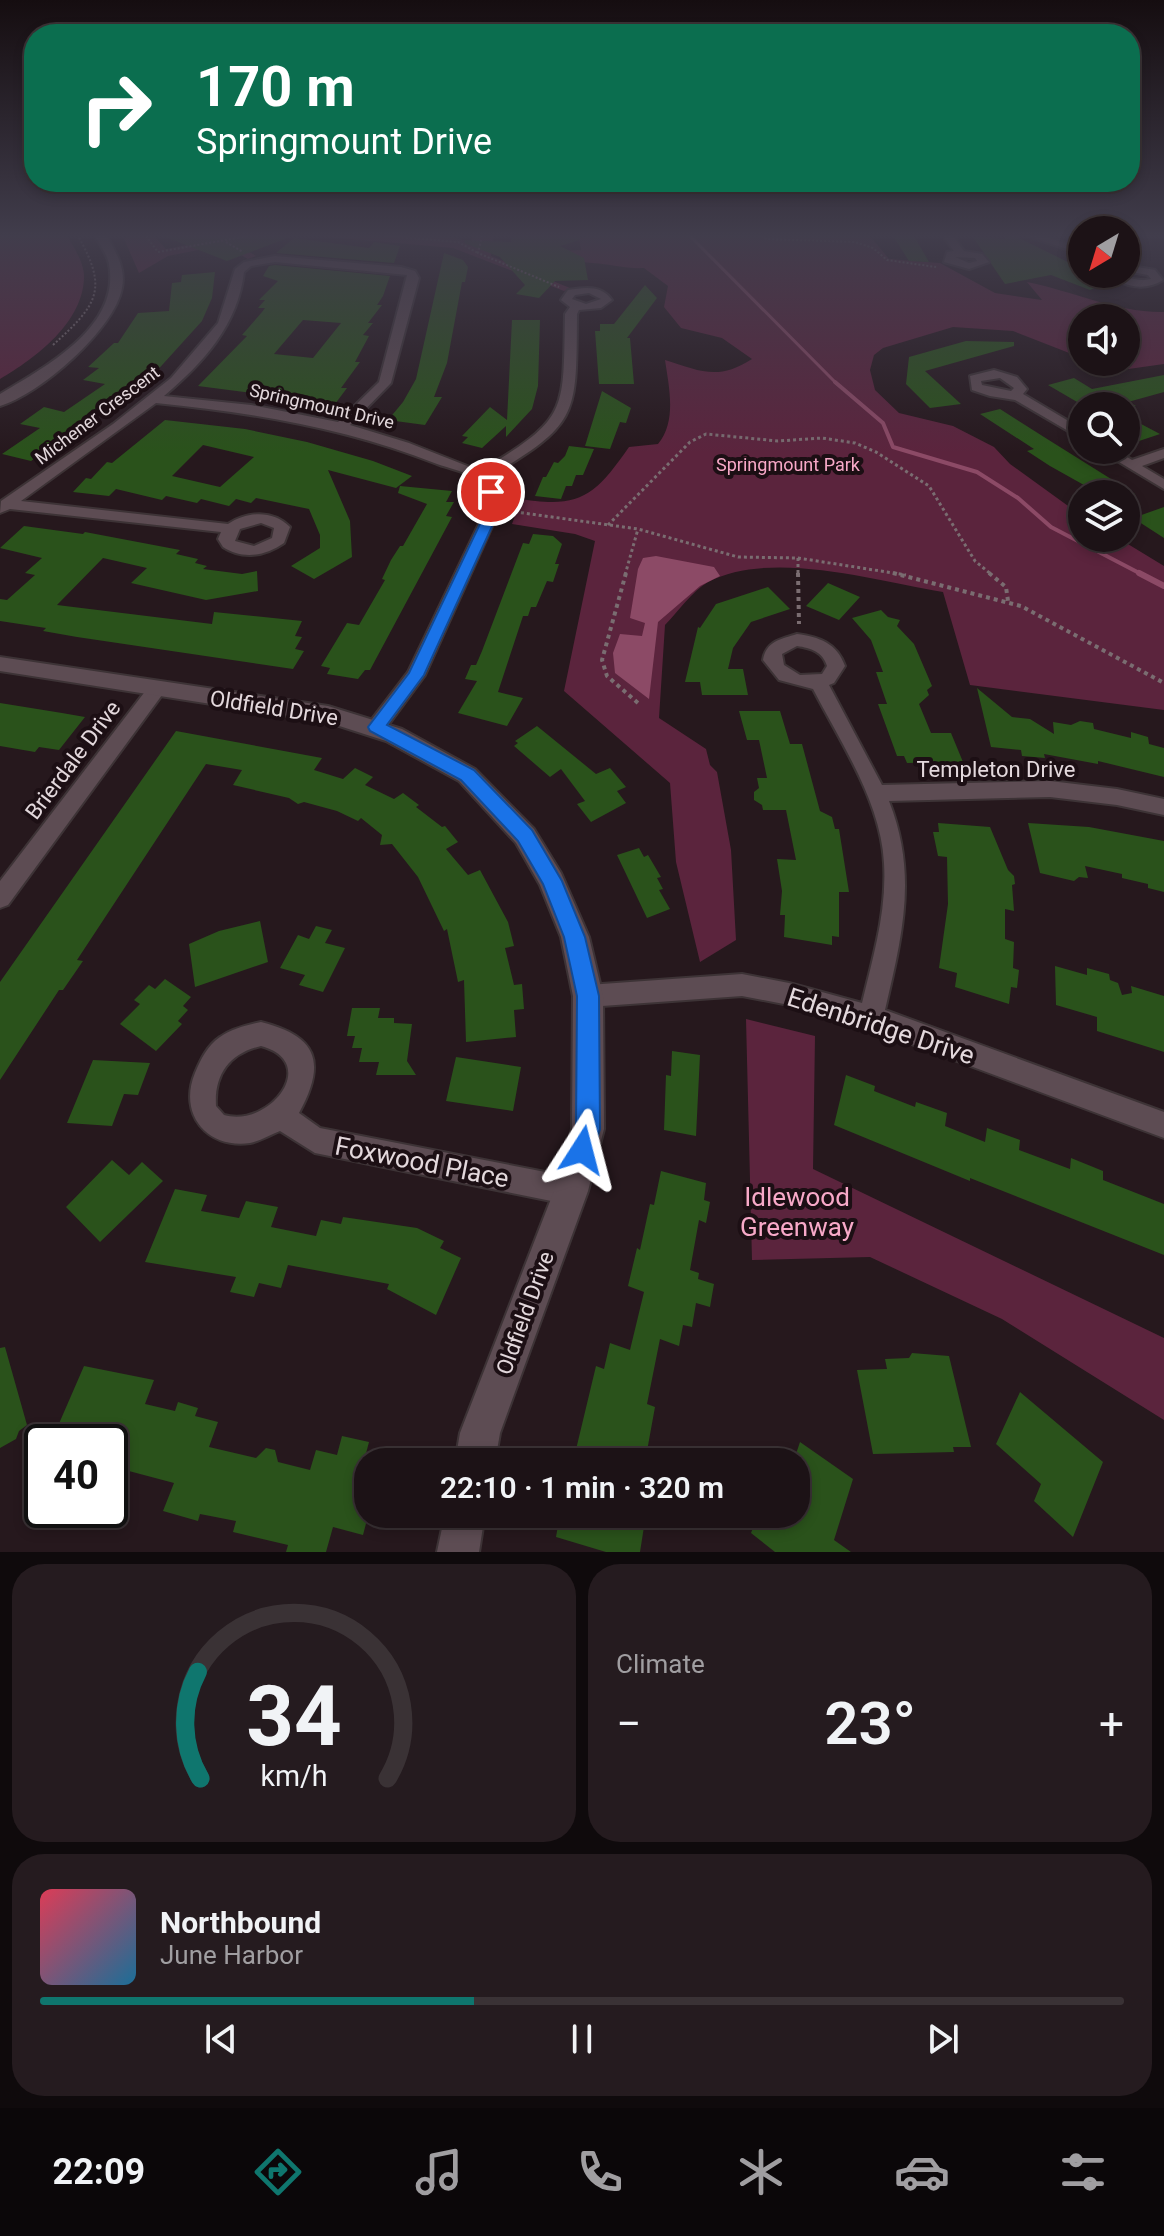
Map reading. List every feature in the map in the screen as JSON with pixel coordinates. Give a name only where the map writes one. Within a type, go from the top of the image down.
[{"type":"street","points":[[0,401],[72,353],[110,308]]},
{"type":"street","name":"Michener Crescent","points":[[3,507],[153,399],[183,372],[221,329],[230,308]]},
{"type":"street","name":"Michener Crescent","points":[[341,427],[385,383],[406,308]]},
{"type":"street","points":[[376,727],[416,675],[493,509],[491,492],[481,476],[545,433],[563,413],[568,391],[571,314],[574,308]]},
{"type":"street","points":[[1014,395],[1068,427]]},
{"type":"street","name":"Springmount Drive","points":[[153,399],[251,409],[341,427],[404,446],[481,476]]},
{"type":"street","points":[[1130,465],[1164,453]]},
{"type":"street","points":[[1130,465],[1164,485]]},
{"type":"street","points":[[3,507],[231,529]]},
{"type":"street","name":"Oldfield Drive","points":[[0,664],[328,714],[376,727],[467,775],[525,836],[552,881],[575,937],[588,996],[588,1129],[571,1191],[480,1433],[477,1448]]},
{"type":"street","points":[[819,683],[874,793],[892,840],[896,884],[891,932],[871,1017]]},
{"type":"street","name":"Brierdale Drive","points":[[0,898],[156,690]]},
{"type":"street","name":"Templeton Drive","points":[[874,793],[1050,789],[1117,797],[1164,807]]},
{"type":"street","name":"Edenbridge Drive","points":[[588,996],[742,985],[789,994],[871,1017],[1164,1125]]},
{"type":"street","name":"Foxwood Place","points":[[281,1116],[315,1140],[571,1191]]},
{"type":"street","points":[[458,1552],[462,1528]]},
{"type":"path","points":[[47,351],[70,330],[85,308]]},
{"type":"path","points":[[608,525],[690,442],[706,434],[778,441],[822,438],[855,443],[888,458],[929,486],[975,561],[1006,587],[1008,601]]},
{"type":"path","points":[[493,509],[638,529],[738,557],[798,558],[912,576],[1008,601],[1164,683]]},
{"type":"path","points":[[638,529],[602,660],[607,676],[638,703]]},
{"type":"path","points":[[798,558],[799,624]]},
{"type":"green space","points":[[0,308],[76,308],[56,337],[0,379]]},
{"type":"green space","name":"Springmount Park","points":[[665,308],[1068,308],[1068,353],[1013,331],[953,327],[883,348],[874,355],[870,370],[875,390],[899,413],[953,426],[994,447],[1010,464],[1068,506],[1068,552],[1140,551],[1164,566],[1164,710],[970,685],[943,592],[856,575],[793,568],[762,568],[708,582],[665,625],[659,718],[706,749],[710,765],[717,772],[731,850],[736,940],[700,962],[676,862],[670,783],[564,691],[595,541],[575,534],[512,524],[517,510],[515,498],[554,502],[582,496],[605,478],[629,447],[658,444],[670,414],[665,360],[719,372],[752,359],[722,338],[681,328]]},
{"type":"green space","name":"Springmount Park","points":[[1140,310],[1164,312],[1164,364],[1140,367]]},
{"type":"green space","name":"Idlewood Greenway","points":[[746,1019],[815,1036],[813,1169],[1164,1338],[1164,1420],[1002,1319],[870,1257],[752,1260]]},
{"type":"shaded area","points":[[656,556],[714,567],[720,576],[700,586],[658,622],[649,699],[615,673],[613,653],[620,634],[642,636],[645,623],[630,618],[638,569],[643,558]]},
{"type":"building","points":[[169,308],[207,308],[202,321],[154,374],[31,461],[2,454],[40,428],[20,424],[44,407],[64,412],[105,384],[83,380],[99,368],[88,367],[114,343],[118,343],[138,313],[169,311]]},
{"type":"building","points":[[265,308],[379,308],[363,335],[369,336],[355,362],[360,362],[341,388],[347,388],[335,404],[198,386],[247,336],[242,335]],"holes":[[[303,320],[341,323],[313,358],[274,354]]]},
{"type":"building","points":[[432,308],[457,308],[447,363],[434,397],[442,397],[425,425],[388,420],[416,379]]},
{"type":"building","points":[[626,308],[649,308],[627,338],[630,338],[634,384],[599,384],[595,331],[600,331],[600,324],[614,324]]},
{"type":"building","points":[[512,320],[540,320],[538,386],[532,409],[506,437],[506,426],[482,448],[462,443],[468,437],[462,436],[490,407],[507,420]]},
{"type":"building","points":[[966,341],[1014,342],[1014,346],[925,371],[961,404],[930,408],[906,384],[909,357]]},
{"type":"building","points":[[1164,375],[1164,392],[1140,399],[1140,392],[1068,392],[1068,397],[1048,385],[1074,378],[1092,389]]},
{"type":"building","points":[[602,391],[631,408],[626,423],[620,422],[610,449],[585,446]]},
{"type":"building","points":[[1000,409],[1068,452],[1068,464],[1087,464],[1113,480],[1075,480],[1027,451],[1034,449],[980,414]]},
{"type":"building","points":[[165,420],[245,429],[307,442],[412,476],[396,488],[328,470],[350,521],[352,557],[314,579],[291,566],[320,548],[320,535],[309,509],[256,498],[251,503],[236,499],[229,506],[201,499],[197,503],[166,496],[162,500],[116,489],[109,496],[73,492],[107,462],[112,463]],"holes":[[[203,445],[254,457],[220,487],[172,476]]]},
{"type":"building","points":[[1140,423],[1160,434],[1140,441]]},
{"type":"building","points":[[569,446],[594,449],[583,475],[576,475],[572,486],[566,486],[561,499],[535,496],[543,477],[546,477],[554,462],[558,463],[565,456]]},
{"type":"building","points":[[400,486],[452,491],[446,502],[454,502],[446,516],[452,517],[370,670],[365,670],[358,679],[327,674],[330,668],[321,666],[347,623],[359,625],[385,580],[382,579],[391,560],[403,546],[427,504],[398,493]]},
{"type":"building","points":[[1164,507],[1164,538],[1140,523],[1140,516]]},
{"type":"building","points":[[24,526],[85,532],[180,550],[176,554],[198,559],[195,563],[207,566],[203,569],[242,574],[257,571],[258,591],[206,600],[131,583],[147,568],[103,558],[57,605],[212,624],[214,612],[302,621],[295,636],[302,637],[295,649],[304,651],[293,669],[77,637],[43,631],[46,628],[0,621],[0,599],[7,600],[35,575],[25,573],[42,558],[0,548]]},
{"type":"building","points":[[533,534],[553,536],[562,544],[553,582],[547,581],[536,607],[531,607],[528,616],[523,616],[498,692],[523,698],[507,726],[458,713],[477,681],[465,679],[482,651],[523,543],[529,544]]},
{"type":"building","points":[[828,583],[860,597],[839,620],[806,606]]},
{"type":"building","points":[[768,587],[790,609],[751,622],[733,648],[728,669],[743,669],[748,695],[702,695],[700,682],[685,682],[698,627],[716,604]]},
{"type":"building","points":[[881,610],[888,617],[900,620],[897,626],[914,644],[932,686],[927,690],[929,695],[919,704],[931,733],[951,733],[963,762],[907,763],[904,756],[897,756],[878,704],[887,704],[876,672],[883,672],[871,640],[852,618]]},
{"type":"building","points":[[977,688],[1012,717],[1030,719],[1054,734],[1053,722],[1071,725],[1080,721],[1093,723],[1094,729],[1131,738],[1131,732],[1148,737],[1149,744],[1164,748],[1164,777],[1098,761],[1098,764],[1044,754],[1045,758],[1022,756],[1021,750],[991,747]]},
{"type":"building","points":[[0,703],[85,717],[59,750],[39,747],[35,752],[0,746]]},
{"type":"building","points":[[739,711],[780,711],[790,744],[802,744],[820,811],[832,817],[835,829],[839,829],[849,892],[839,892],[839,937],[832,936],[832,945],[784,937],[785,915],[780,915],[782,891],[777,859],[796,860],[786,810],[763,810],[762,805],[754,800],[754,792],[759,788],[757,778],[767,778],[759,740],[747,740]]},
{"type":"building","points":[[537,726],[596,774],[610,768],[626,787],[617,791],[626,803],[591,822],[577,804],[585,801],[561,769],[550,777],[514,746],[518,743],[515,741]]},
{"type":"building","points":[[176,731],[322,758],[314,770],[343,779],[355,768],[373,777],[365,785],[394,799],[403,793],[419,805],[416,807],[442,827],[445,826],[458,842],[446,849],[468,875],[480,870],[508,922],[514,946],[505,948],[514,985],[522,984],[524,1009],[514,1010],[516,1037],[466,1042],[464,980],[458,982],[447,929],[444,931],[418,877],[392,844],[380,845],[382,835],[361,818],[358,821],[337,811],[304,802],[298,804],[289,798],[233,785],[242,770],[206,764],[77,960],[83,961],[63,990],[59,990],[0,1080],[0,982]]},
{"type":"building","points":[[938,823],[990,827],[1008,870],[1014,876],[1014,911],[1005,909],[1005,939],[1014,942],[1013,968],[1019,970],[1017,988],[1011,987],[1009,1004],[955,987],[957,973],[939,968],[948,904],[947,857],[938,856],[933,832],[939,832]]},
{"type":"building","points":[[1028,823],[1089,827],[1164,841],[1164,892],[1148,888],[1148,884],[1122,878],[1122,874],[1085,866],[1088,878],[1079,877],[1074,881],[1040,873]]},
{"type":"building","points":[[639,848],[644,857],[648,855],[661,877],[657,878],[663,889],[659,890],[670,909],[647,918],[617,855]]},
{"type":"building","points":[[260,921],[268,962],[195,987],[189,944],[219,931]]},
{"type":"building","points":[[316,926],[332,930],[325,943],[345,948],[323,992],[299,985],[305,975],[280,968],[298,935],[309,939]]},
{"type":"building","points":[[1055,966],[1087,975],[1087,968],[1109,974],[1110,980],[1118,983],[1122,995],[1132,993],[1131,986],[1164,996],[1164,1052],[1097,1031],[1097,1017],[1056,1005]]},
{"type":"building","points":[[165,979],[191,997],[183,1006],[188,1010],[178,1021],[182,1024],[156,1051],[120,1024],[140,1004],[134,1000],[149,985],[155,989]]},
{"type":"building","points":[[352,1008],[380,1008],[378,1018],[394,1018],[394,1023],[412,1024],[407,1061],[416,1075],[376,1075],[379,1062],[359,1062],[362,1048],[352,1048],[355,1036],[347,1036]]},
{"type":"building","points":[[672,1051],[700,1055],[696,1136],[664,1130],[666,1075],[671,1076]]},
{"type":"building","points":[[456,1057],[521,1067],[513,1111],[446,1101]]},
{"type":"building","points":[[93,1060],[150,1063],[138,1095],[124,1094],[112,1126],[67,1123]]},
{"type":"building","points":[[846,1075],[875,1086],[874,1091],[915,1107],[916,1102],[947,1113],[945,1126],[985,1142],[987,1128],[1020,1140],[1019,1150],[1070,1169],[1071,1158],[1103,1171],[1103,1180],[1164,1204],[1164,1255],[834,1125]]},
{"type":"building","points":[[112,1160],[129,1175],[142,1162],[163,1181],[100,1242],[66,1207]]},
{"type":"building","points":[[661,1171],[706,1183],[704,1200],[710,1202],[706,1223],[699,1220],[690,1270],[699,1273],[698,1279],[714,1284],[710,1307],[696,1303],[692,1327],[683,1325],[679,1346],[660,1339],[647,1404],[655,1407],[648,1448],[576,1448],[596,1366],[604,1369],[610,1343],[630,1350],[644,1292],[628,1286],[650,1204],[654,1205]]},
{"type":"building","points":[[175,1189],[207,1195],[201,1211],[239,1218],[246,1201],[278,1207],[271,1227],[316,1236],[321,1220],[341,1224],[343,1217],[417,1228],[444,1241],[440,1248],[461,1258],[436,1315],[387,1289],[389,1284],[288,1265],[281,1288],[259,1283],[254,1297],[230,1292],[236,1277],[145,1262]]},
{"type":"building","points":[[5,1347],[27,1424],[16,1439],[0,1448],[0,1348]]},
{"type":"building","points":[[912,1353],[949,1356],[971,1447],[953,1447],[954,1452],[873,1454],[857,1370],[887,1369],[885,1359],[909,1358]]},
{"type":"building","points":[[84,1366],[154,1380],[145,1404],[175,1411],[178,1402],[198,1408],[195,1416],[218,1422],[209,1447],[256,1458],[266,1448],[275,1450],[278,1462],[310,1470],[316,1450],[337,1455],[342,1436],[369,1442],[367,1448],[354,1448],[354,1528],[365,1528],[363,1535],[333,1527],[326,1552],[286,1552],[288,1545],[233,1532],[236,1521],[200,1514],[198,1521],[163,1511],[174,1483],[128,1471],[128,1424],[59,1424]]},
{"type":"building","points":[[1020,1392],[1103,1462],[1073,1537],[1034,1501],[1041,1484],[996,1444]]},
{"type":"building","points":[[810,1449],[853,1479],[834,1540],[851,1552],[775,1552],[751,1533],[753,1528],[810,1528]]},
{"type":"building","points":[[558,1528],[644,1528],[640,1552],[606,1552],[556,1537]]},
{"type":"waterway","points":[[762,308],[835,382]]},
{"type":"waterway","points":[[835,382],[883,423],[893,447],[977,472],[1018,498],[1051,527],[1143,575]]},
{"type":"waterway","points":[[1139,573],[1164,586]]},
{"type":"route","points":[[491,492],[493,509],[416,675],[376,727],[467,775],[525,836],[552,881],[575,937],[588,996],[588,1129],[582,1150]]}]
